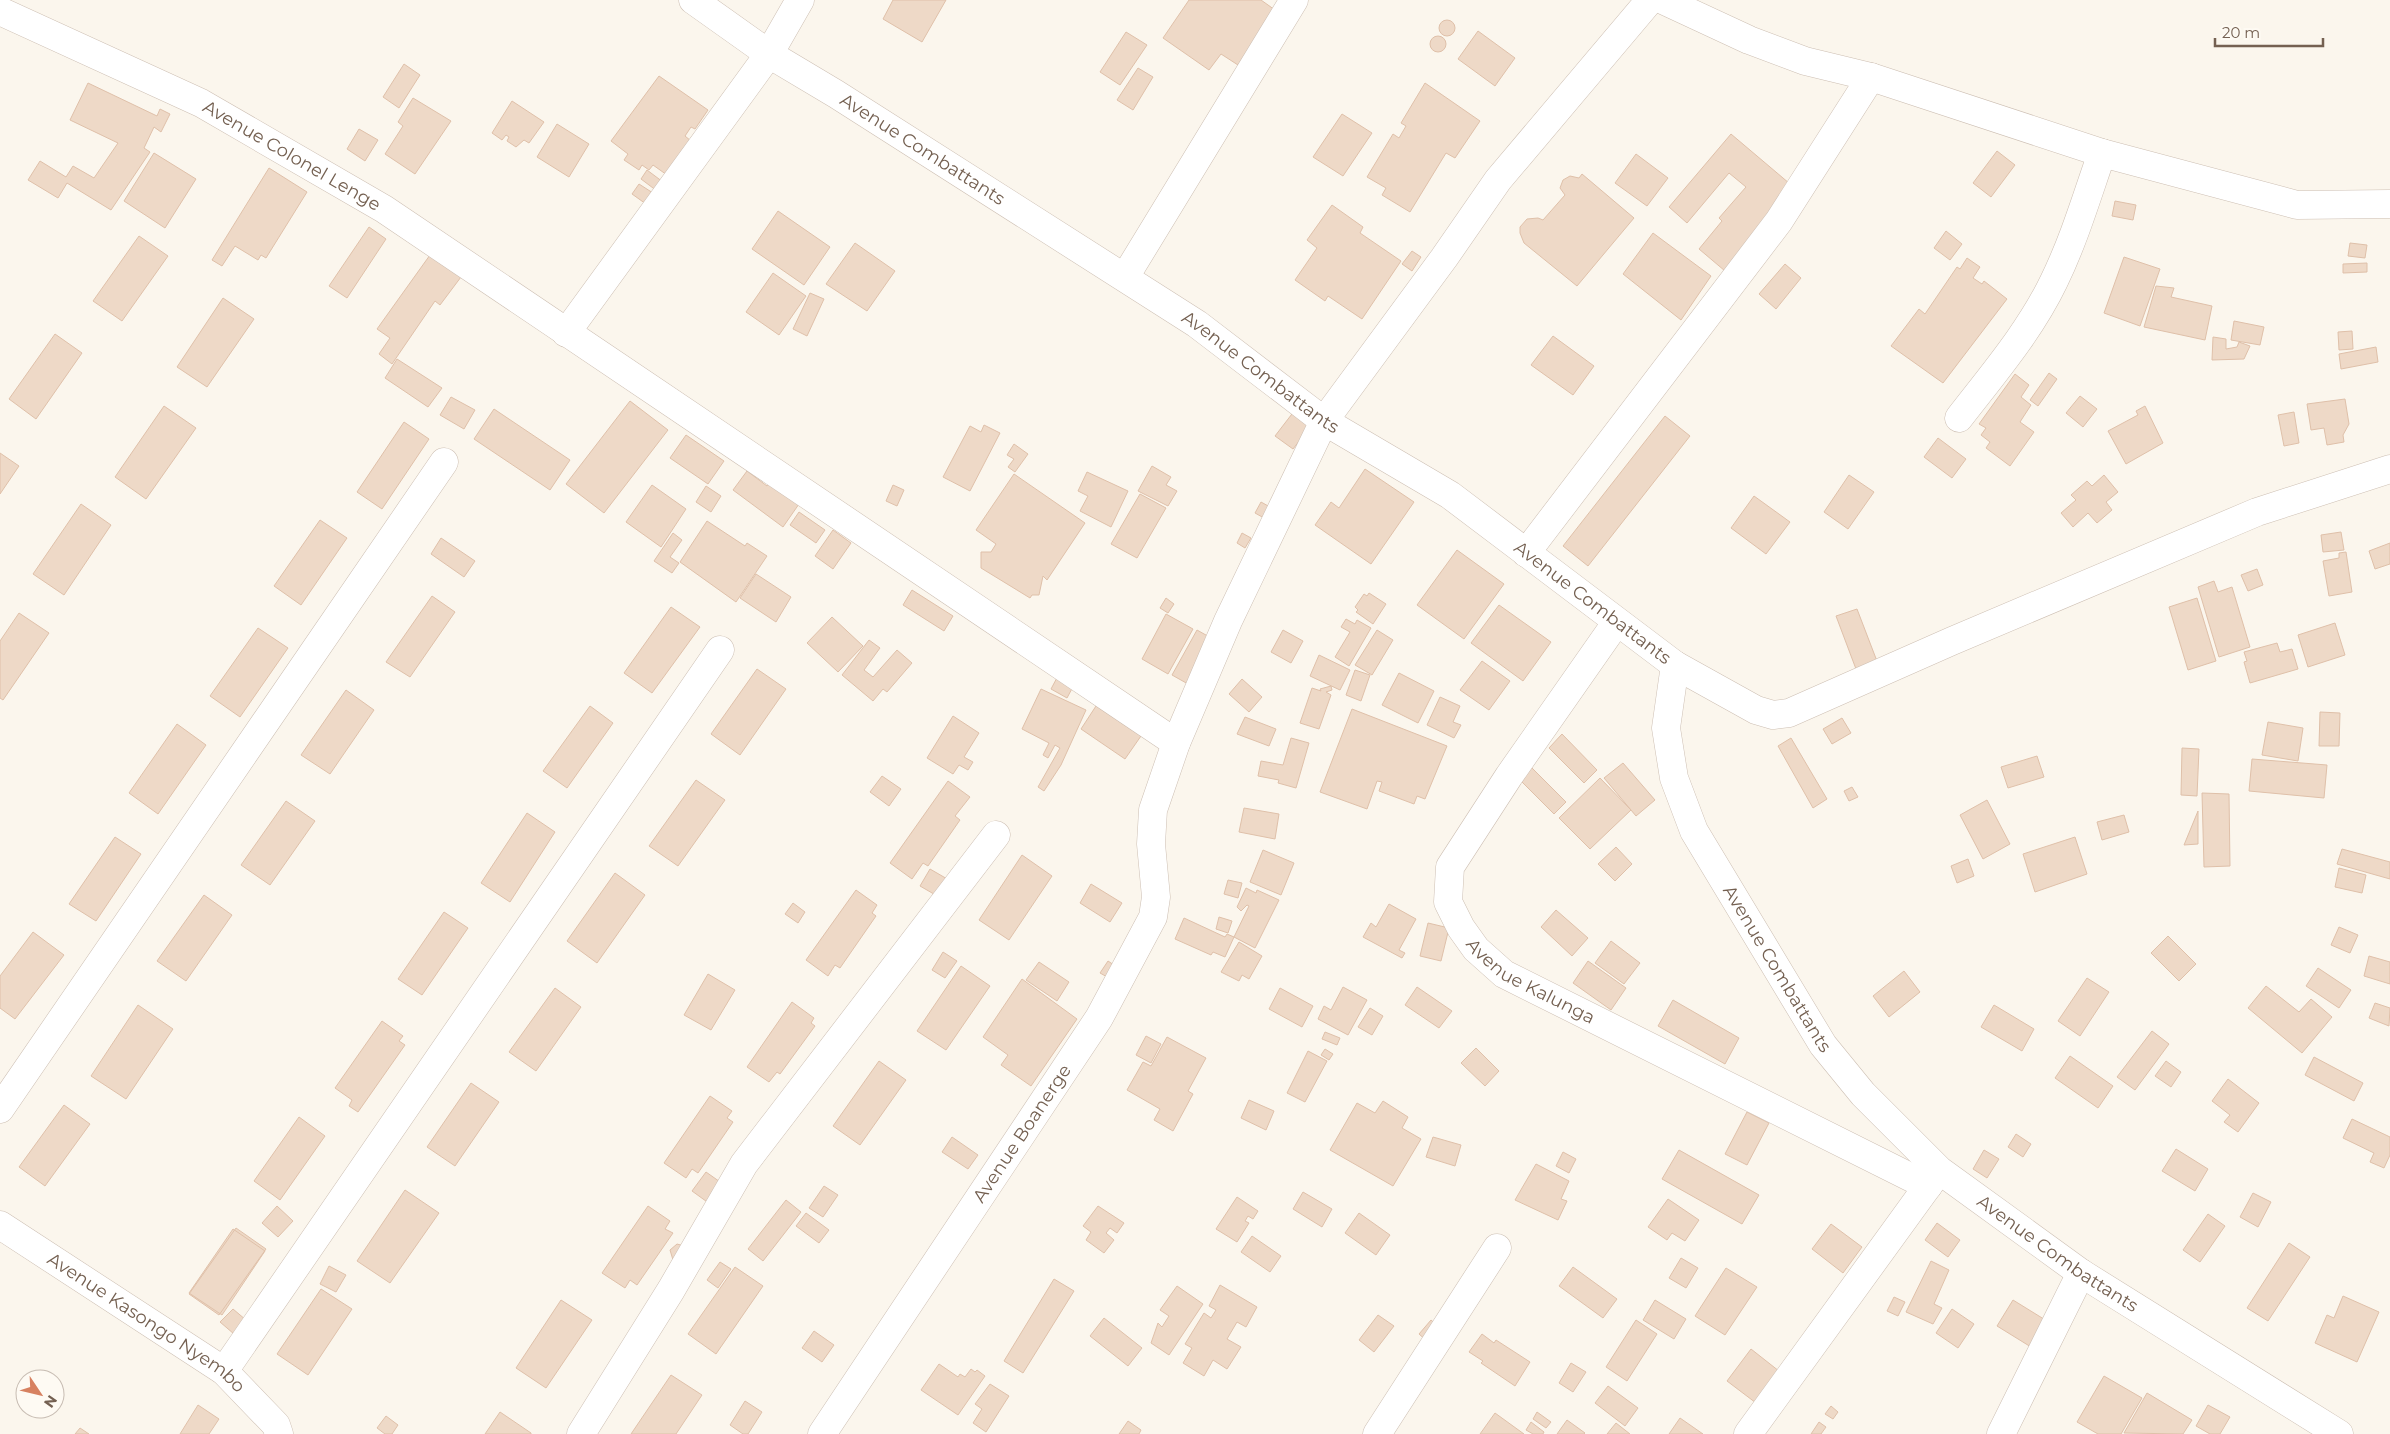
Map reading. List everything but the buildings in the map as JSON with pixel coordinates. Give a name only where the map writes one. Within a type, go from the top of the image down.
[{"type":"street","name":"Avenue Combattants","points":[[693,0],[769,54],[836,94],[1198,324],[1324,420],[1450,495],[1675,665],[1666,728],[1674,778],[1694,832],[1824,1045],[1934,1178],[2081,1273],[2339,1434]]},
{"type":"street","points":[[566,333],[769,54],[800,0]]},
{"type":"street","points":[[1126,278],[1294,0]]},
{"type":"street","name":"Avenue Boanerge","points":[[822,1434],[1099,1018],[1153,916],[1156,897],[1151,844],[1153,810],[1176,743],[1228,621],[1324,420],[1444,258],[1498,180],[1650,0]]},
{"type":"street","points":[[1663,0],[1749,40],[1786,54],[1871,77],[2102,153],[2297,205],[2390,204]]},
{"type":"street","name":"Avenue Colonel Lenge","points":[[0,11],[201,103],[384,209],[1176,743]]},
{"type":"street","points":[[1526,553],[1779,221],[1871,77]]},
{"type":"street","points":[[1959,418],[2021,338],[2054,282],[2075,232],[2102,153]]},
{"type":"street","points":[[0,1109],[444,462]]},
{"type":"street","points":[[1675,665],[1756,710],[1773,715],[1789,713],[1961,637],[2257,512],[2390,469]]},
{"type":"street","name":"Avenue Kalunga","points":[[1616,622],[1509,776],[1450,867],[1448,902],[1461,928],[1476,949],[1504,974],[1934,1178]]},
{"type":"street","points":[[224,1370],[720,650]]},
{"type":"street","points":[[581,1434],[671,1290],[744,1164],[996,835]]},
{"type":"street","points":[[1748,1434],[1934,1178]]},
{"type":"street","name":"Avenue Kasongo Nyembo","points":[[0,1226],[224,1370],[276,1425],[279,1434]]},
{"type":"street","points":[[1377,1434],[1497,1248]]},
{"type":"street","points":[[2001,1434],[2081,1273]]}]
